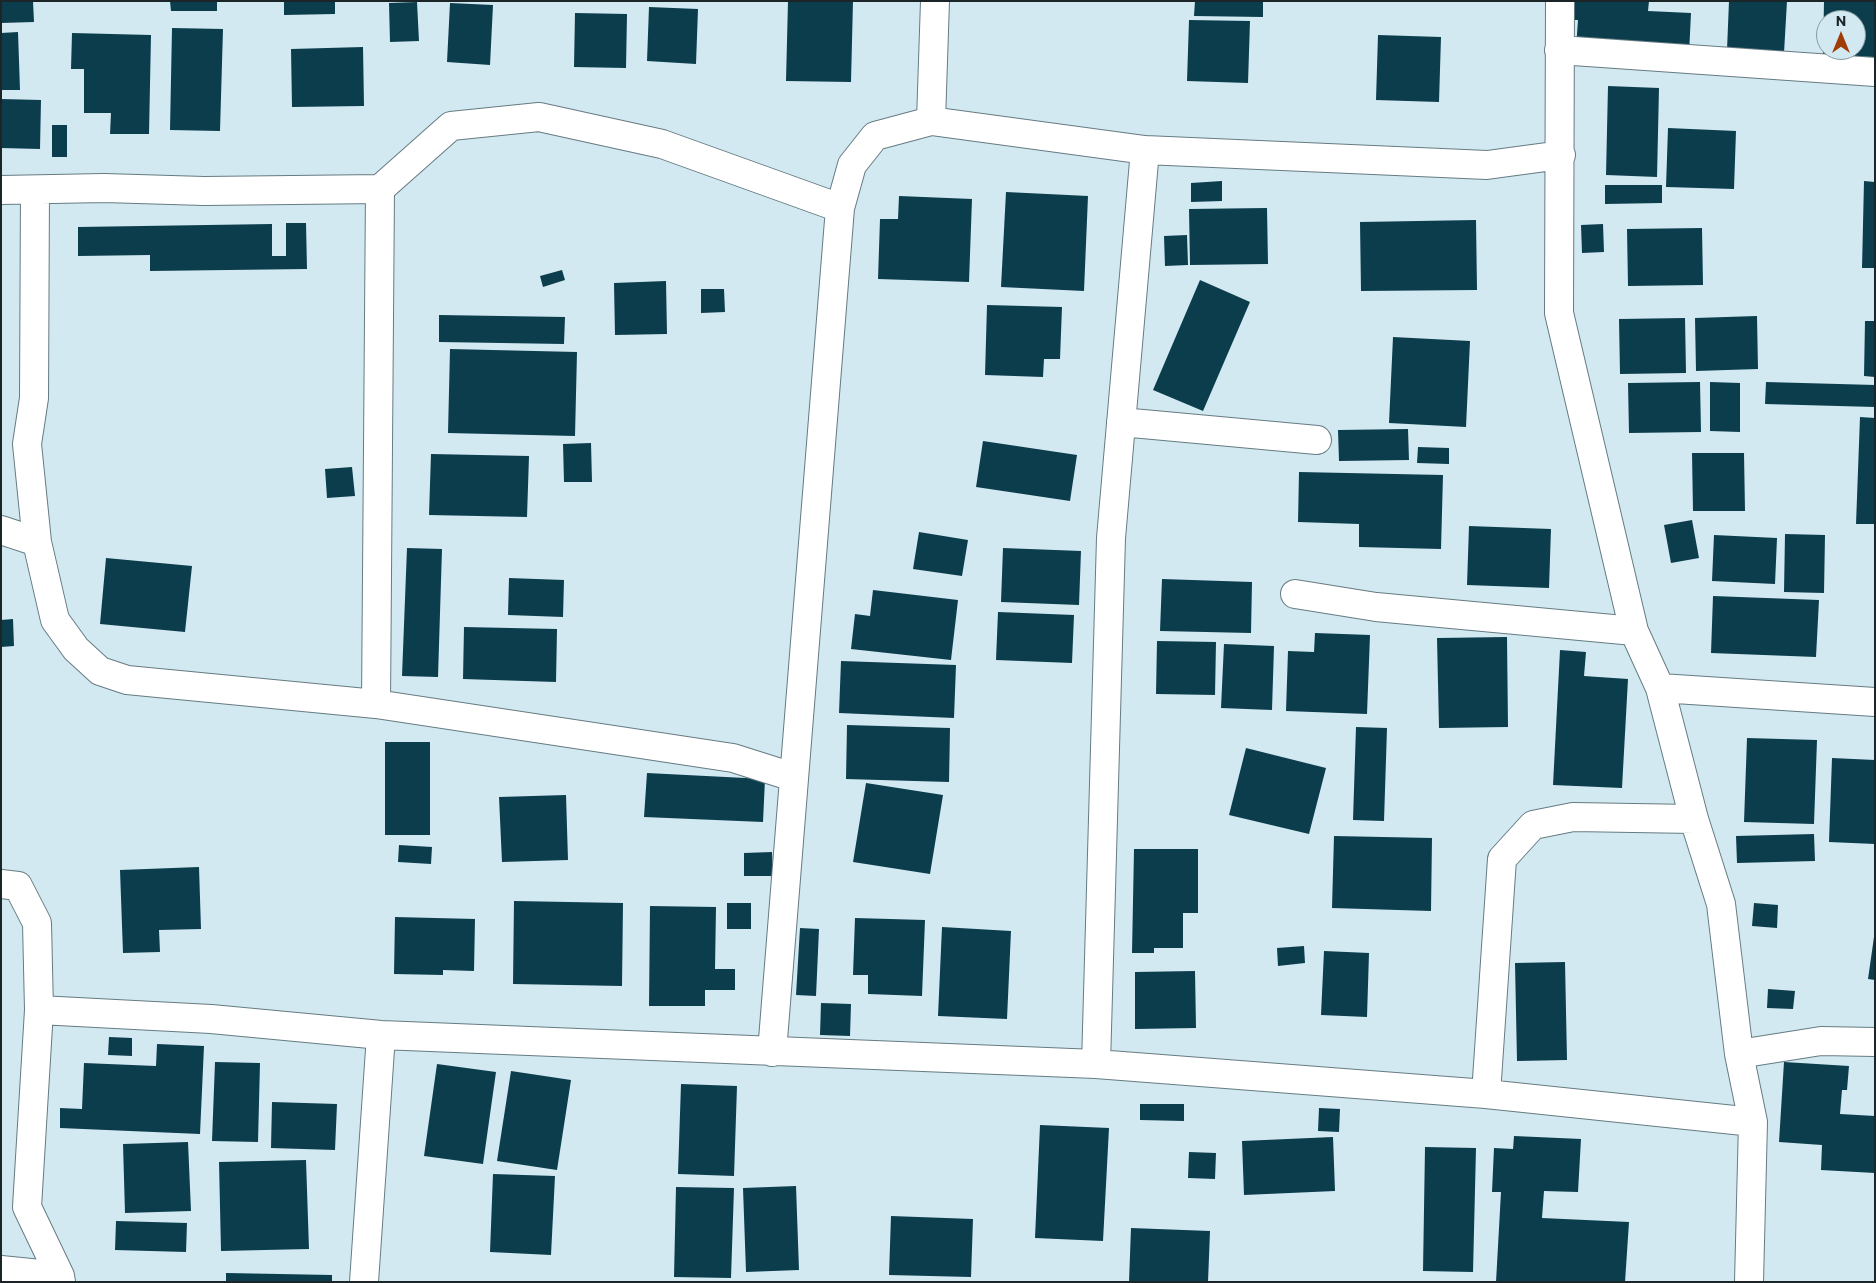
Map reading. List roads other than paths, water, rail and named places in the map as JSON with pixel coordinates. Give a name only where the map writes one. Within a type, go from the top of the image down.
[{"type":"street","points":[[932,122],[935,1]]},
{"type":"street","points":[[1560,1],[1559,313],[1634,631],[1660,688],[1694,819],[1721,904],[1739,1054],[1753,1122],[1750,1282]]},
{"type":"street","points":[[1559,50],[1875,72]]},
{"type":"street","points":[[1,190],[104,188],[204,191],[380,189],[451,126],[539,117],[662,144],[840,208]]},
{"type":"street","points":[[772,1052],[840,208],[852,165],[875,136],[932,122],[1146,150],[1487,164],[1561,155]]},
{"type":"street","points":[[1096,1064],[1111,538],[1146,150]]},
{"type":"street","points":[[376,704],[380,189]]},
{"type":"street","points":[[35,190],[34,398],[27,444],[37,542],[55,620],[76,649],[100,671],[127,680],[376,704],[733,758],[793,776]]},
{"type":"street","points":[[1122,422],[1317,440]]},
{"type":"street","points":[[1,530],[37,542]]},
{"type":"street","points":[[1295,594],[1376,607],[1634,631]]},
{"type":"street","points":[[1660,688],[1875,702]]},
{"type":"street","points":[[1486,1094],[1502,859],[1533,825],[1573,817],[1694,819]]},
{"type":"street","points":[[1,884],[18,886],[37,923],[39,1010],[27,1207],[60,1279]]},
{"type":"street","points":[[39,1010],[211,1019],[381,1035],[1096,1064],[1486,1094],[1753,1122]]},
{"type":"street","points":[[364,1282],[381,1035]]},
{"type":"street","points":[[1739,1054],[1821,1041],[1875,1042]]},
{"type":"street","points":[[1,1270],[60,1279]]}]
